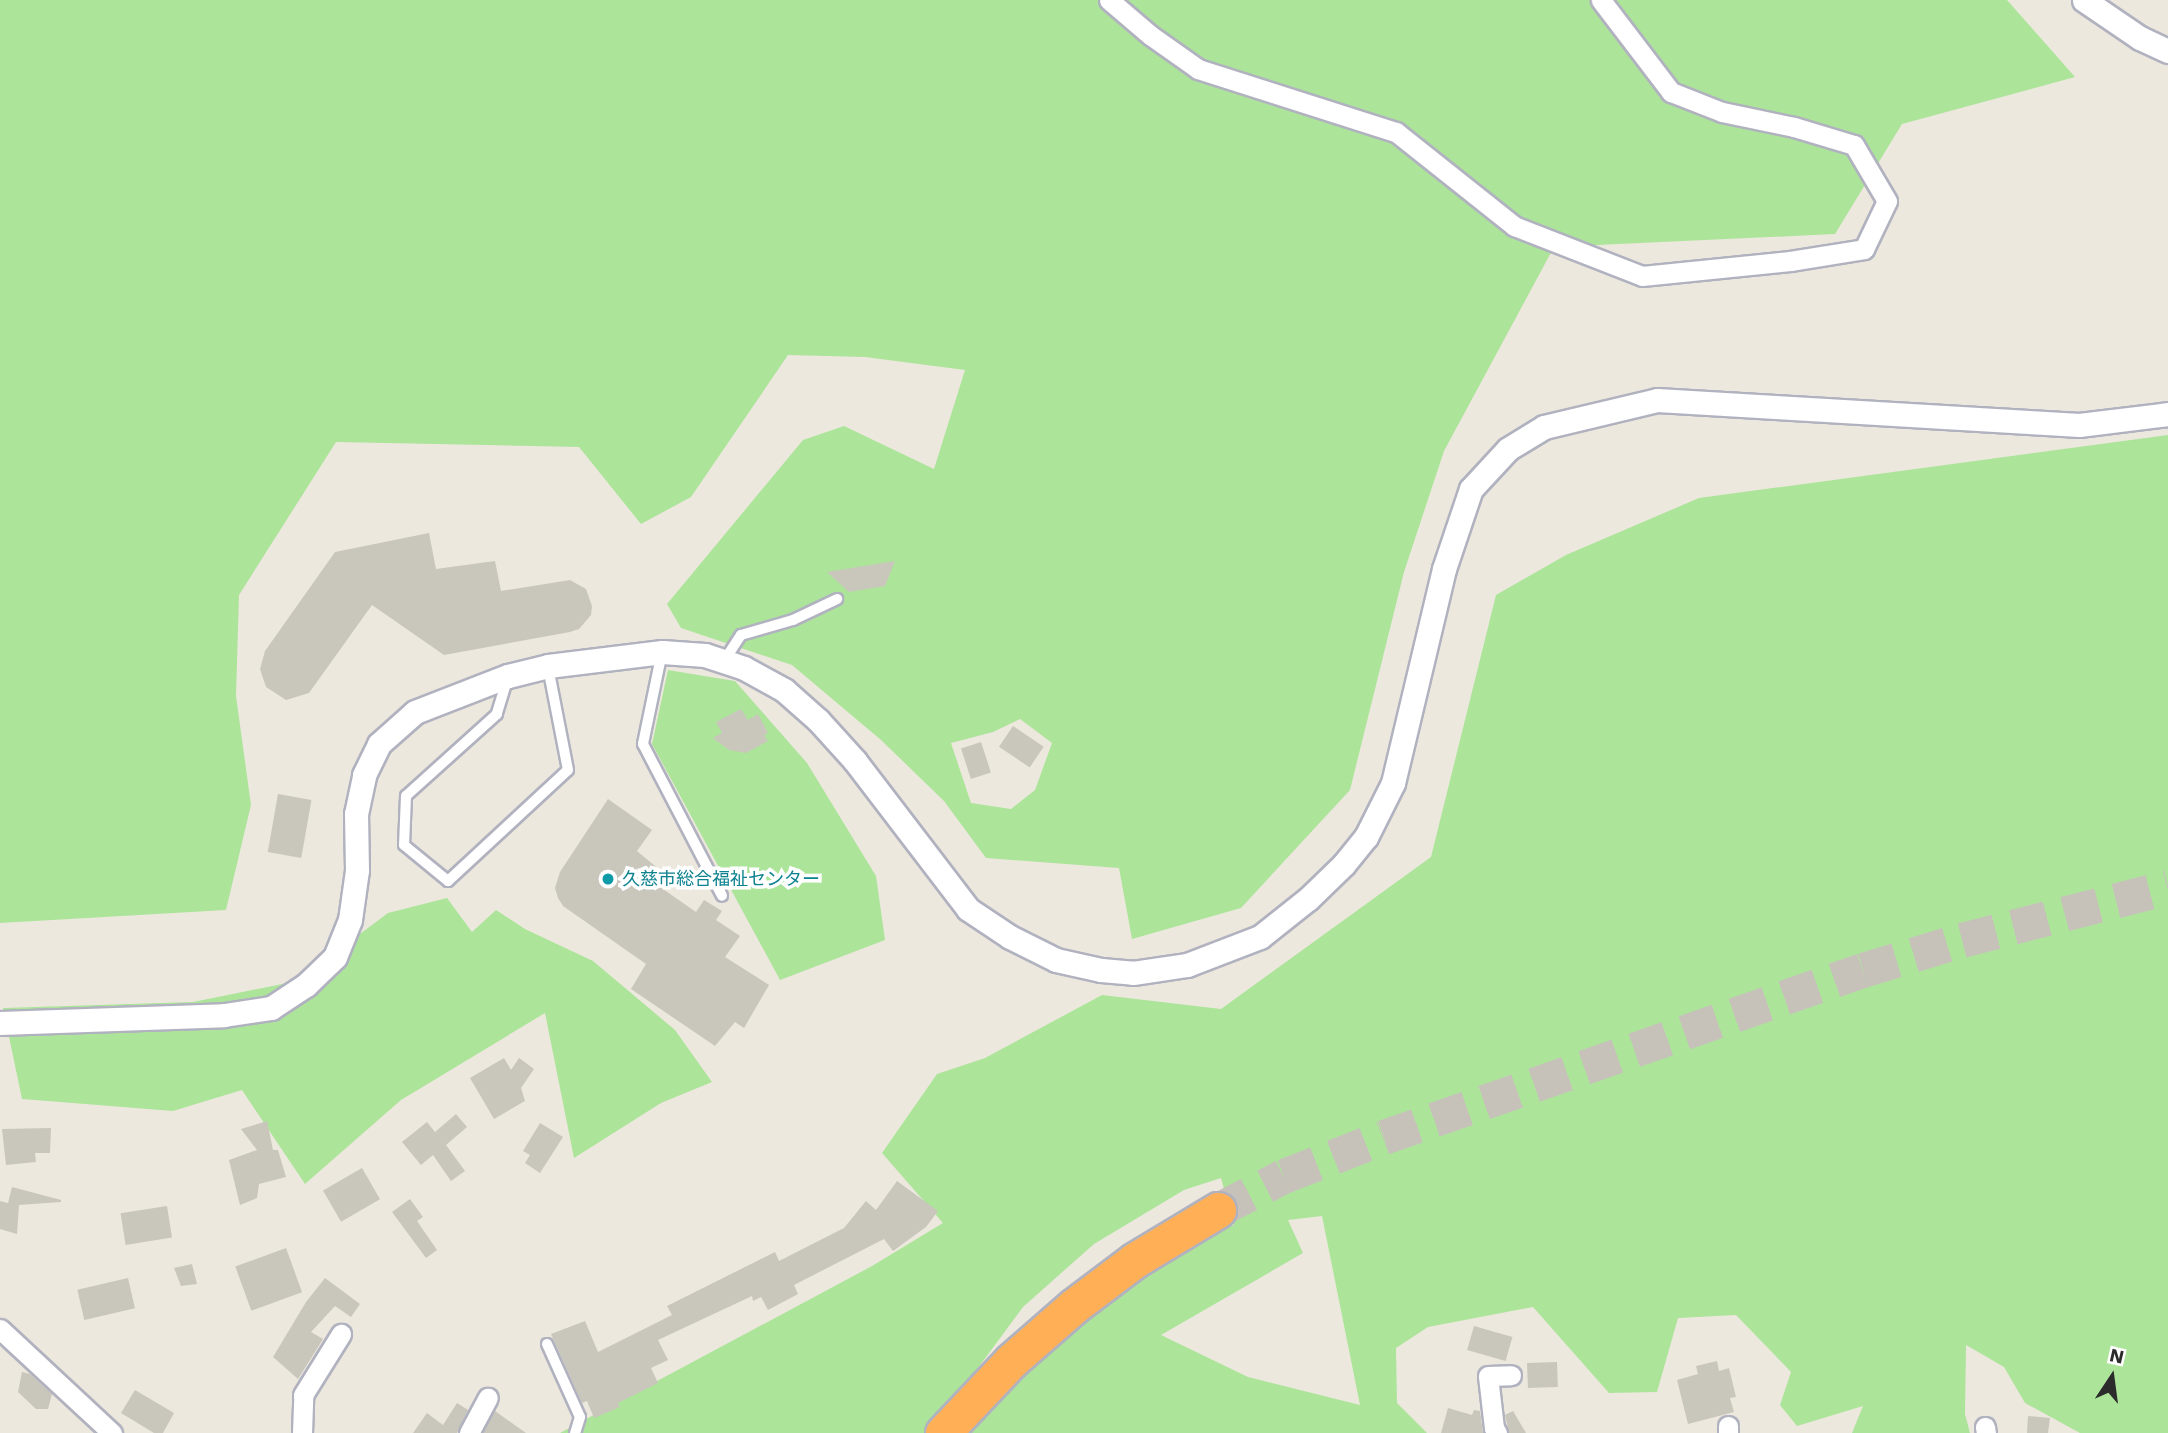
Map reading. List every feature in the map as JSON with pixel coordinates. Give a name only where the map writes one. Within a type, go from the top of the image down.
[{"type":"highway","points":[[943,1433],[1011,1361],[1074,1306],[1135,1259],[1218,1210]]},
{"type":"street","points":[[1109,0],[1150,35],[1199,69],[1396,132],[1514,226],[1642,276],[1790,261],[1864,249],[1887,201],[1854,145],[1794,127],[1721,112],[1671,92],[1601,0]]},
{"type":"street","points":[[2084,0],[2140,38],[2168,51]]},
{"type":"street","points":[[0,1023],[224,1015],[271,1008],[306,985],[335,957],[350,920],[357,870],[356,814],[364,775],[379,744],[415,712],[508,676],[548,666],[662,652],[705,655],[744,667],[784,690],[818,720],[855,761],[968,909],[1010,937],[1056,960],[1101,970],[1133,973],[1187,965],[1260,937],[1345,864],[1366,837],[1393,783],[1444,569],[1471,489],[1508,449],[1544,427],[1657,400],[2079,425],[2168,414]]},
{"type":"street","points":[[0,1329],[112,1433]]},
{"type":"street","points":[[302,1433],[303,1395],[341,1334]]},
{"type":"street","points":[[1497,1433],[1488,1376],[1511,1375]]},
{"type":"street","points":[[469,1433],[488,1398]]},
{"type":"lane","points":[[724,661],[741,635],[793,620],[837,598]]},
{"type":"lane","points":[[662,652],[643,744],[722,897]]},
{"type":"lane","points":[[508,676],[497,714],[407,796],[404,845],[448,881],[568,770],[548,666]]},
{"type":"lane","points":[[547,1344],[580,1417],[575,1433]]},
{"type":"green space","points":[[0,0],[2007,0],[2075,77],[1902,124],[1835,234],[1554,247],[1444,451],[1404,572],[1350,790],[1241,908],[1132,939],[1119,868],[986,858],[944,801],[881,740],[792,665],[681,628],[667,604],[803,440],[844,426],[934,469],[965,370],[865,357],[788,355],[691,497],[641,524],[579,447],[336,442],[239,595],[236,696],[251,805],[226,910],[0,923]],"holes":[[[1020,719],[1052,743],[1035,790],[1011,809],[971,803],[951,743],[993,732]]]},
{"type":"green space","points":[[2168,435],[2168,1433],[2080,1433],[2025,1403],[2004,1367],[1966,1345],[1965,1414],[1970,1433],[1852,1433],[1863,1406],[1797,1426],[1780,1405],[1791,1372],[1736,1315],[1678,1318],[1657,1392],[1609,1393],[1533,1307],[1428,1327],[1396,1348],[1397,1403],[1427,1433],[967,1433],[1000,1390],[1118,1293],[1217,1231],[1234,1225],[1221,1178],[1184,1190],[1094,1244],[1023,1307],[930,1433],[560,1433],[872,1266],[943,1223],[882,1153],[937,1074],[985,1058],[1102,995],[1221,1009],[1431,857],[1496,595],[1566,555],[1699,498]],"holes":[[[1322,1216],[1360,1405],[1248,1377],[1161,1335],[1303,1253],[1288,1220]]]},
{"type":"green space","points":[[668,670],[735,681],[807,763],[876,876],[885,940],[780,980],[652,744]]},
{"type":"green space","points":[[447,898],[472,932],[496,910],[525,929],[593,961],[675,1030],[712,1082],[661,1103],[574,1158],[545,1013],[401,1100],[305,1184],[242,1090],[173,1111],[22,1099],[3,1008],[193,1002],[297,981],[388,913]]},
{"type":"building","points":[[429,533],[436,569],[495,561],[501,591],[570,580],[586,589],[592,606],[591,615],[579,629],[570,632],[444,655],[372,605],[309,693],[286,700],[266,687],[260,669],[265,651],[335,552]]},
{"type":"building","points":[[895,561],[885,586],[849,592],[827,572]]},
{"type":"building","points":[[741,709],[748,720],[758,714],[768,733],[764,735],[768,741],[746,753],[729,750],[713,738],[722,733],[716,722]]},
{"type":"building","points":[[1013,726],[1044,747],[1030,767],[999,747]]},
{"type":"building","points":[[981,742],[991,772],[971,779],[961,748]]},
{"type":"building","points":[[278,794],[311,800],[301,858],[268,852]]},
{"type":"building","points":[[608,799],[652,830],[637,851],[661,871],[660,887],[696,912],[704,900],[722,911],[716,920],[740,936],[725,957],[769,985],[744,1028],[735,1022],[715,1046],[631,989],[646,964],[563,906],[558,898],[555,888],[560,872]]},
{"type":"building","points":[[504,1058],[511,1070],[519,1058],[534,1069],[521,1088],[525,1101],[494,1119],[470,1078]]},
{"type":"building","points":[[456,1114],[467,1127],[446,1145],[465,1171],[451,1181],[433,1155],[421,1165],[402,1142],[427,1122],[435,1132]]},
{"type":"building","points":[[267,1121],[273,1150],[278,1150],[286,1177],[259,1184],[257,1198],[240,1205],[229,1160],[257,1150],[241,1129]]},
{"type":"building","points":[[540,1123],[563,1137],[540,1173],[525,1163],[530,1155],[523,1151]]},
{"type":"building","points":[[51,1128],[50,1153],[35,1153],[36,1162],[6,1165],[2,1129]]},
{"type":"building","points":[[362,1168],[380,1199],[341,1222],[323,1190]]},
{"type":"building","points":[[897,1181],[938,1211],[926,1227],[893,1251],[884,1239],[794,1285],[798,1294],[768,1310],[761,1297],[753,1301],[752,1296],[658,1340],[668,1360],[651,1368],[658,1383],[618,1403],[620,1407],[594,1418],[587,1401],[582,1403],[551,1334],[585,1321],[598,1352],[672,1315],[667,1306],[775,1252],[779,1261],[844,1228],[866,1201],[876,1210]]},
{"type":"building","points":[[12,1187],[61,1202],[19,1205],[17,1234],[0,1229],[0,1201],[8,1203]]},
{"type":"building","points":[[410,1199],[423,1217],[417,1221],[437,1250],[426,1258],[392,1212]]},
{"type":"building","points":[[167,1206],[172,1238],[126,1245],[121,1213]]},
{"type":"building","points":[[286,1248],[302,1292],[251,1311],[235,1266]]},
{"type":"building","points":[[192,1264],[197,1284],[181,1286],[174,1268]]},
{"type":"building","points":[[128,1278],[135,1308],[84,1320],[77,1290]]},
{"type":"building","points":[[325,1278],[360,1304],[351,1317],[335,1306],[311,1332],[323,1339],[298,1379],[273,1357],[306,1302]]},
{"type":"building","points":[[1474,1326],[1512,1337],[1506,1361],[1467,1350]]},
{"type":"building","points":[[1717,1361],[1719,1371],[1729,1368],[1736,1397],[1730,1398],[1734,1412],[1688,1424],[1677,1380],[1698,1374],[1696,1366]]},
{"type":"building","points":[[1557,1362],[1558,1387],[1528,1388],[1527,1363]]},
{"type":"building","points":[[22,1372],[30,1374],[52,1394],[48,1409],[36,1409],[18,1392]]},
{"type":"building","points":[[135,1390],[174,1413],[163,1433],[154,1433],[121,1413]]},
{"type":"building","points":[[457,1403],[468,1410],[457,1433],[413,1433],[427,1413],[443,1425]]},
{"type":"building","points":[[1448,1408],[1472,1415],[1474,1410],[1480,1411],[1483,1433],[1441,1433]]},
{"type":"building","points":[[495,1411],[526,1433],[483,1433]]},
{"type":"building","points":[[1513,1411],[1526,1433],[1509,1433],[1505,1415]]},
{"type":"building","points":[[2028,1416],[2050,1418],[2048,1433],[2027,1433]]},
{"type":"tunnel","points":[[1218,1210],[1284,1176],[1384,1137],[1863,970],[1962,940],[2168,887]]},
{"type":"place","name":"久慈市総合福祉センター","points":[[608,879]]}]
